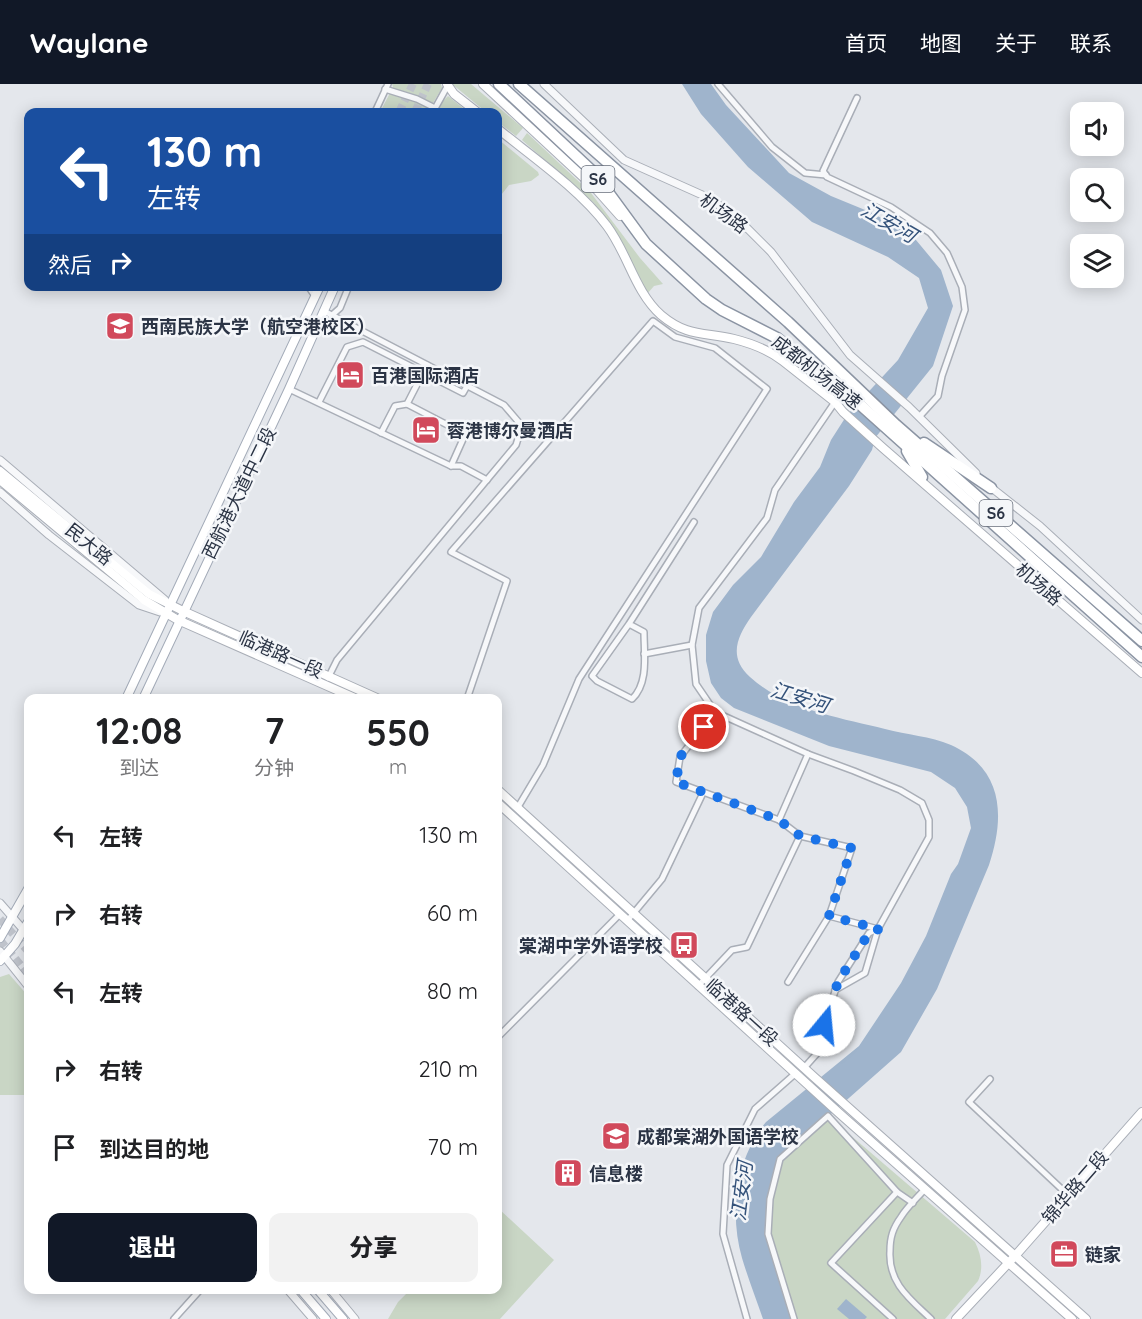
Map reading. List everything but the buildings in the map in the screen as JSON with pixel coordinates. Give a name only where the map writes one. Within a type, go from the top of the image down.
[{"type":"highway","name":"成都机场高速","points":[[499,84],[594,173],[646,244],[706,299],[722,310],[777,338],[859,396]]},
{"type":"highway","name":"成都机场高速","points":[[519,84],[788,322],[890,425],[903,442],[1098,609],[1142,641]]},
{"type":"highway","name":"成都机场高速","points":[[890,425],[902,430],[1098,609],[1142,657]]},
{"type":"highway","points":[[902,430],[935,449],[991,488]]},
{"type":"highway","points":[[903,442],[922,477]]},
{"type":"main road","points":[[448,84],[454,94],[472,108]]},
{"type":"main road","points":[[483,84],[596,189],[646,244]]},
{"type":"main road","name":"机场路","points":[[502,132],[595,210],[609,228],[646,300],[662,315],[683,331],[735,339],[775,355],[835,402],[899,463],[1142,673]]},
{"type":"main road","points":[[128,694],[170,610],[318,291]]},
{"type":"main road","name":"西航港大道中二段","points":[[144,694],[180,615],[327,314],[334,291]]},
{"type":"main road","points":[[899,463],[922,477],[959,510],[970,525]]},
{"type":"main road","name":"民大路","points":[[0,471],[170,610]]},
{"type":"main road","name":"民大路","points":[[0,480],[144,600],[180,615]]},
{"type":"main road","name":"临港路一段","points":[[180,615],[329,675],[369,694]]},
{"type":"main road","name":"临港路一段","points":[[180,615],[347,694]]},
{"type":"main road","name":"临港路一段","points":[[502,793],[846,1105],[1012,1259]]},
{"type":"main road","name":"临港路一段","points":[[502,807],[839,1113],[925,1189],[1012,1259]]},
{"type":"main road","points":[[0,938],[24,896]]},
{"type":"main road","points":[[1,956],[24,933]]},
{"type":"main road","name":"锦华路二段","points":[[956,1319],[1142,1112]]},
{"type":"main road","points":[[1012,1259],[1072,1319]]},
{"type":"main road","points":[[1012,1259],[1086,1319]]},
{"type":"main road","points":[[304,1294],[326,1319]]},
{"type":"main road","points":[[321,1294],[343,1319]]},
{"type":"street","points":[[435,108],[448,84]]},
{"type":"street","name":"机场路","points":[[544,84],[624,160],[709,198],[738,219],[771,252],[850,354],[919,417]]},
{"type":"street","points":[[718,84],[736,108],[772,147],[805,173],[826,175],[891,207],[930,233],[947,253],[962,287],[965,310],[942,376],[938,396],[919,417],[991,488],[1040,526],[1141,617]]},
{"type":"street","points":[[377,108],[387,87],[417,99],[431,108]]},
{"type":"street","points":[[826,175],[823,171],[857,98]]},
{"type":"street","points":[[312,291],[315,296]]},
{"type":"street","points":[[327,314],[340,308],[347,291]]},
{"type":"street","points":[[326,684],[337,660],[516,445],[522,426],[504,405],[327,314]]},
{"type":"street","points":[[469,694],[507,581],[451,552],[653,321],[675,337],[715,348],[767,389],[579,679],[543,765],[518,807]]},
{"type":"street","points":[[319,402],[347,347],[363,342],[463,393],[467,386]]},
{"type":"street","points":[[407,404],[427,365]]},
{"type":"street","points":[[289,389],[451,466],[461,466],[488,480]]},
{"type":"street","points":[[835,402],[775,490],[767,518],[699,608],[692,645],[696,684],[715,712],[808,754],[900,790],[922,802],[929,820],[929,837],[879,929],[865,973],[835,990]]},
{"type":"street","points":[[381,433],[395,406],[407,404],[459,431],[464,437],[451,466]]},
{"type":"street","points":[[0,460],[170,610]]},
{"type":"street","points":[[0,492],[49,535],[139,605],[170,610]]},
{"type":"street","points":[[629,624],[644,632],[644,674],[639,693],[632,699],[597,681],[592,676],[629,624],[694,522]]},
{"type":"street","points":[[644,654],[692,645]]},
{"type":"street","points":[[715,712],[680,757],[676,782],[779,820],[800,836],[852,848],[829,916],[788,982]]},
{"type":"street","points":[[779,820],[808,754]]},
{"type":"street","points":[[627,921],[662,879],[703,793]]},
{"type":"street","points":[[698,986],[732,950],[747,947],[800,836]]},
{"type":"street","points":[[0,903],[24,927]]},
{"type":"street","points":[[502,1033],[619,915]]},
{"type":"street","points":[[829,916],[879,929]]},
{"type":"street","points":[[804,1068],[828,1041],[826,1036],[828,1032],[824,1025],[838,982],[869,933],[879,929]]},
{"type":"street","points":[[1,956],[24,982]]},
{"type":"street","points":[[747,1319],[723,1233],[727,1165],[755,1109],[796,1073]]},
{"type":"street","points":[[990,1079],[969,1102],[1068,1195]]},
{"type":"street","points":[[794,1319],[768,1234],[770,1199],[780,1159],[828,1116],[897,1192],[913,1203]]},
{"type":"street","points":[[925,1189],[902,1215],[891,1234],[889,1263],[894,1279],[902,1292],[932,1319]]},
{"type":"street","points":[[893,1319],[831,1263],[897,1192]]},
{"type":"street","points":[[174,1319],[196,1294]]},
{"type":"street","points":[[291,1294],[312,1319]]},
{"type":"street","points":[[334,1294],[356,1319]]},
{"type":"green space","points":[[392,84],[441,84],[442,88],[433,103],[394,90]]},
{"type":"green space","points":[[452,84],[471,84],[499,108],[481,108]]},
{"type":"green space","points":[[390,93],[403,96],[429,108],[382,108]]},
{"type":"green space","points":[[448,96],[463,108],[440,108]]},
{"type":"green space","points":[[502,110],[523,128],[516,136],[502,125]]},
{"type":"green space","points":[[527,133],[591,193],[640,258],[663,284],[654,286],[647,294],[610,226],[594,203],[522,140]]},
{"type":"green space","points":[[502,142],[539,175],[531,181],[509,185],[502,194]]},
{"type":"green space","points":[[9,974],[24,991],[24,1095],[0,1095],[0,977]]},
{"type":"green space","points":[[828,1116],[975,1242],[981,1261],[978,1281],[945,1319],[793,1319],[768,1234],[770,1199],[780,1159]]},
{"type":"green space","points":[[502,1212],[554,1260],[500,1319],[388,1319],[398,1302],[406,1294],[502,1294]]},
{"type":"water","name":"江安河","points":[[682,84],[711,84],[726,105],[789,173],[911,234],[941,270],[953,306],[933,366],[875,438],[872,450],[849,486],[746,624],[737,647],[739,662],[750,677],[764,688],[796,705],[832,716],[943,742],[969,755],[982,767],[991,781],[998,812],[994,847],[989,865],[937,989],[901,1052],[780,1159],[775,1174],[768,1234],[793,1319],[763,1319],[742,1258],[738,1241],[736,1205],[742,1169],[748,1152],[766,1122],[859,1046],[901,983],[926,936],[951,874],[958,864],[971,828],[967,807],[955,788],[931,772],[829,746],[734,708],[721,698],[711,683],[706,661],[706,635],[713,612],[733,585],[761,557],[794,502],[820,467],[831,440],[847,415],[898,360],[928,308],[919,278],[888,257],[812,222],[748,167],[701,114]]},
{"type":"water","points":[[846,1299],[867,1317],[849,1319],[837,1309]]},
{"type":"tunnel","points":[[401,108],[413,84]]},
{"type":"tunnel","points":[[417,108],[428,84]]},
{"type":"tunnel","points":[[0,919],[24,946]]},
{"type":"tunnel","points":[[0,940],[24,969]]},
{"type":"place","name":"西南民族大学（航空港校区）","points":[[120,326]]},
{"type":"place","name":"百港国际酒店","points":[[350,375]]},
{"type":"place","name":"蓉港博尔曼酒店","points":[[426,430]]},
{"type":"place","name":"棠湖中学外语学校","points":[[684,945]]},
{"type":"place","name":"成都棠湖外国语学校","points":[[616,1136]]},
{"type":"place","name":"信息楼","points":[[568,1173]]},
{"type":"place","name":"链家","points":[[1064,1254]]},
{"type":"route","points":[[704,727],[680,757],[676,782],[779,820],[800,836],[852,848],[829,916],[879,929],[869,933],[838,982],[824,1025]]}]
